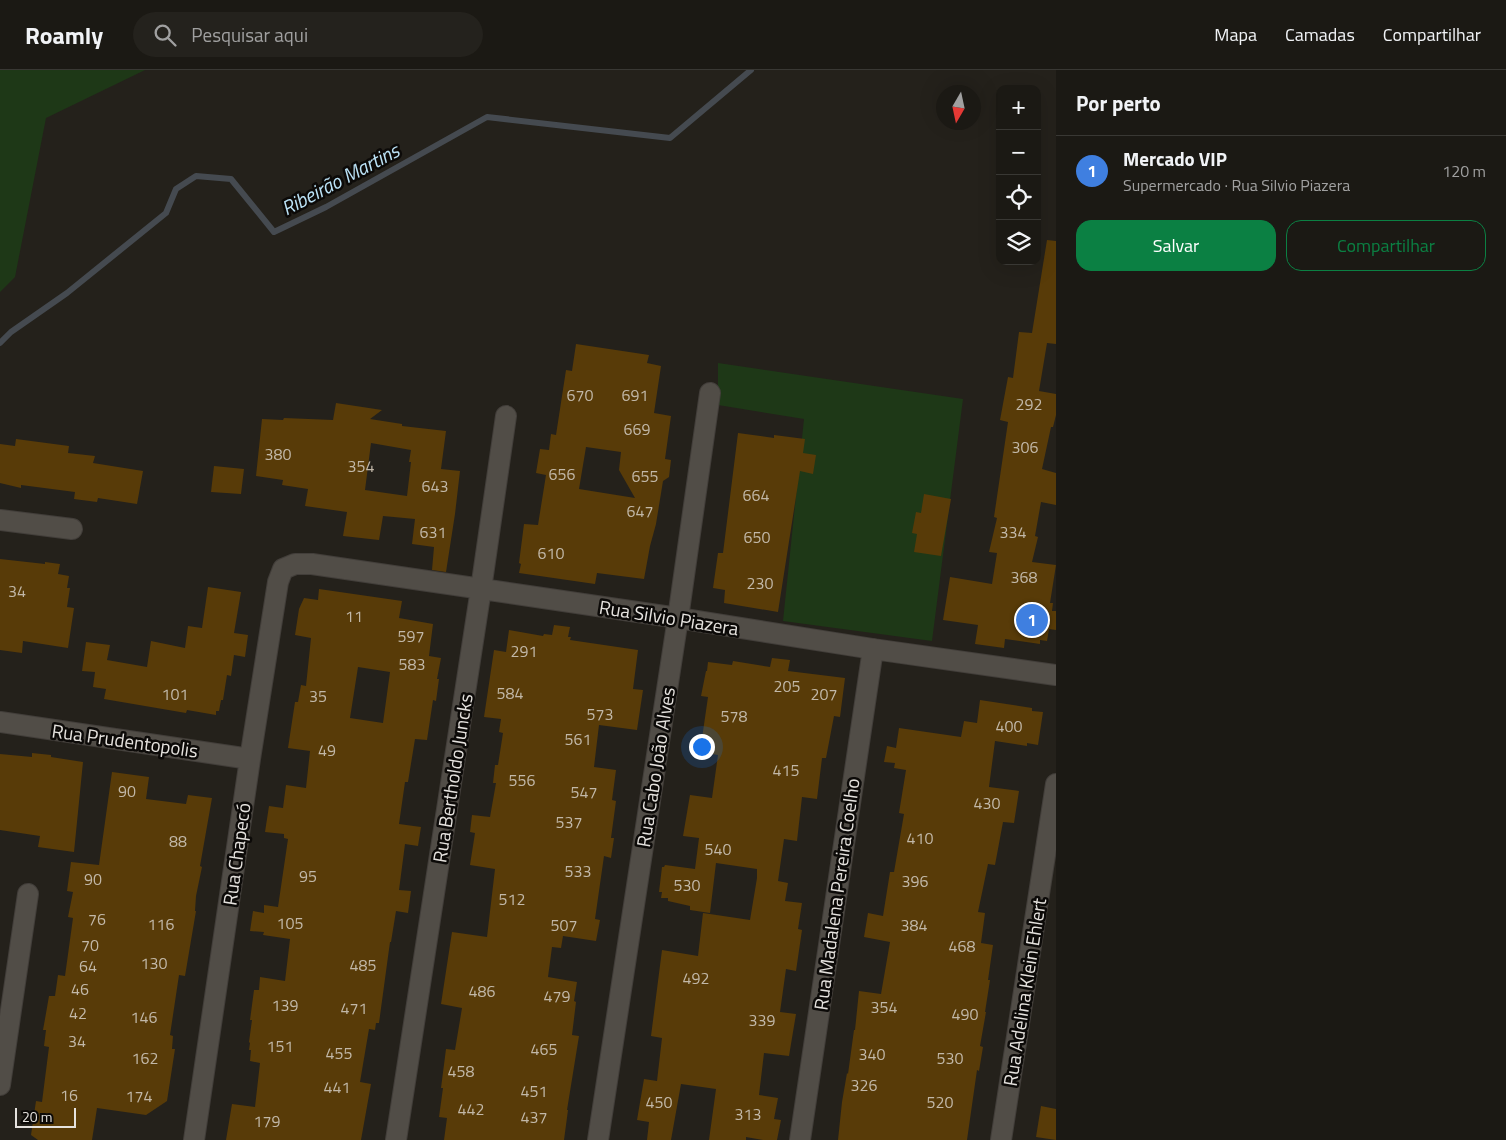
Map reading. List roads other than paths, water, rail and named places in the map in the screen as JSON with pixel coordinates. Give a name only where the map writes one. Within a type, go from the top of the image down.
[{"type":"street","name":"Rua Cabo João Alves","points":[[598,1140],[678,618],[710,393]]},
{"type":"street","name":"Rua Bertholdo Juncks","points":[[396,1140],[506,416]]},
{"type":"street","points":[[0,520],[72,529]]},
{"type":"street","name":"Rua Silvio Piazera","points":[[283,569],[295,564],[312,564],[1056,675]]},
{"type":"street","name":"Rua Chapecó","points":[[194,1140],[250,759],[278,582],[283,569]]},
{"type":"street","name":"Rua Madalena Pereira Coelho","points":[[800,1140],[873,648]]},
{"type":"street","name":"Rua Prudentopolis","points":[[0,722],[250,759]]},
{"type":"street","name":"Rua Adelina Klein Ehlert","points":[[1001,1140],[1056,784]]},
{"type":"street","points":[[0,1085],[28,894]]},
{"type":"waterway","name":"Ribeirão Martins","points":[[0,343],[11,332],[67,293],[166,213],[176,189],[196,176],[231,179],[274,232],[326,207],[487,117],[670,138],[751,70]]},
{"type":"place","name":"Mercado VIP","points":[[1032,620]]}]
